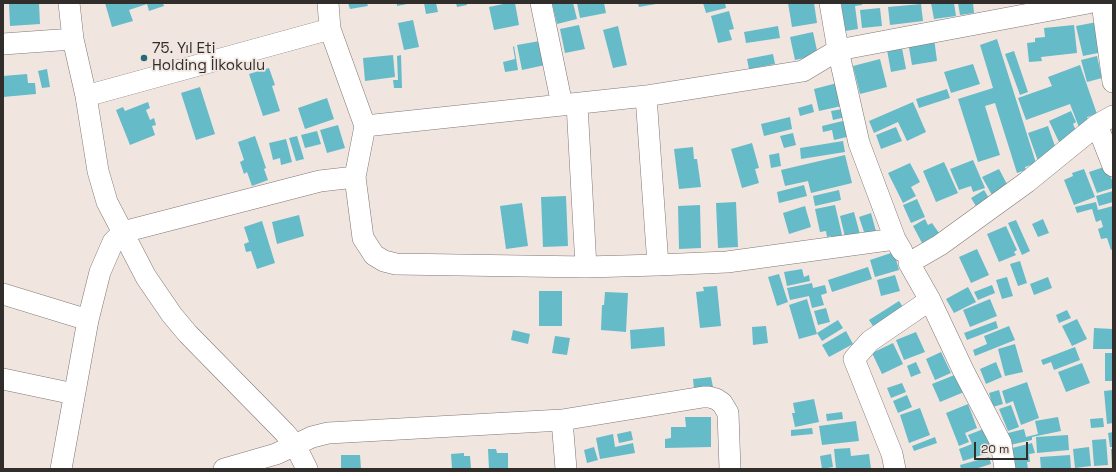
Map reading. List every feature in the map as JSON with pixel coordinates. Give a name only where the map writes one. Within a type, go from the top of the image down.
[{"type":"street","points":[[69,3],[73,39],[86,96],[98,171],[107,202],[122,232],[146,277],[172,315],[188,334],[295,445],[307,469]]},
{"type":"street","points":[[328,3],[330,29],[364,126],[356,177],[363,238],[374,255],[384,261],[396,264],[586,267],[658,265],[727,262],[895,239]]},
{"type":"street","points":[[541,3],[570,105],[586,267]]},
{"type":"street","points":[[830,3],[838,50],[859,143],[895,239],[930,300],[963,370],[1001,443],[1005,469]]},
{"type":"street","points":[[364,126],[646,96],[803,71],[838,50],[1088,3]]},
{"type":"street","points":[[1102,3],[1113,82]]},
{"type":"street","points":[[86,96],[330,29]]},
{"type":"street","points":[[3,44],[73,39]]},
{"type":"street","points":[[646,96],[658,265]]},
{"type":"street","points":[[909,263],[940,245],[1027,182],[1105,120],[1113,166]]},
{"type":"street","points":[[61,469],[88,320],[100,272],[105,257],[113,242],[122,232],[320,181],[356,177]]},
{"type":"street","points":[[3,294],[88,320]]},
{"type":"street","points":[[896,469],[892,454],[854,358],[870,341],[930,300]]},
{"type":"street","points":[[3,379],[74,394]]},
{"type":"street","points":[[224,469],[264,459],[312,437],[328,433],[562,420],[702,397],[716,399],[722,403],[728,413],[730,469]]},
{"type":"street","points":[[562,420],[566,469]]},
{"type":"building","points":[[39,3],[40,24],[10,26],[9,4]]},
{"type":"building","points":[[105,3],[163,3],[164,6],[149,11],[147,4],[129,10],[133,21],[112,27]]},
{"type":"building","points":[[348,3],[367,3],[368,6],[350,9]]},
{"type":"building","points":[[397,3],[407,3],[407,4],[397,6]]},
{"type":"building","points":[[424,3],[436,3],[438,12],[426,14]]},
{"type":"building","points":[[456,3],[467,3],[467,5],[457,7]]},
{"type":"building","points":[[515,3],[519,25],[494,30],[489,7]]},
{"type":"building","points":[[552,3],[573,3],[577,19],[557,24]]},
{"type":"building","points":[[577,3],[604,3],[606,13],[580,18]]},
{"type":"building","points":[[638,3],[656,3],[656,4],[639,7]]},
{"type":"building","points":[[703,3],[725,3],[726,8],[706,13]]},
{"type":"building","points":[[788,3],[814,3],[817,23],[792,27]]},
{"type":"building","points":[[841,3],[862,3],[862,5],[855,6],[858,29],[845,31]]},
{"type":"building","points":[[931,3],[954,3],[956,16],[934,19]]},
{"type":"building","points":[[958,3],[973,3],[974,13],[960,15]]},
{"type":"building","points":[[921,4],[923,21],[890,25],[888,7]]},
{"type":"building","points":[[880,8],[882,26],[862,28],[860,10]]},
{"type":"building","points":[[729,11],[734,29],[729,30],[732,40],[718,43],[711,16]]},
{"type":"building","points":[[413,20],[419,47],[404,50],[398,23]]},
{"type":"building","points":[[1097,22],[1103,52],[1083,56],[1076,26]]},
{"type":"building","points":[[579,25],[585,49],[565,53],[560,29]]},
{"type":"building","points":[[1074,25],[1077,53],[1041,57],[1042,61],[1029,62],[1027,43],[1035,42],[1035,38],[1045,37],[1044,28]]},
{"type":"building","points":[[618,26],[627,65],[613,68],[603,30]]},
{"type":"building","points":[[778,26],[780,38],[746,43],[744,32]]},
{"type":"building","points":[[813,32],[818,55],[795,60],[790,37]]},
{"type":"building","points":[[934,38],[937,61],[912,65],[908,42]]},
{"type":"building","points":[[997,39],[1036,163],[1025,167],[1026,170],[1017,173],[995,103],[985,106],[1000,155],[978,162],[958,99],[993,88],[980,45]]},
{"type":"building","points":[[540,41],[545,65],[522,70],[517,45]]},
{"type":"building","points":[[514,46],[518,70],[505,72],[503,62],[515,59]]},
{"type":"building","points":[[902,48],[906,69],[891,72],[887,50]]},
{"type":"building","points":[[1014,51],[1028,92],[1020,95],[1005,54]]},
{"type":"building","points":[[773,54],[775,64],[749,69],[747,59]]},
{"type":"building","points":[[393,55],[395,77],[365,81],[363,58]]},
{"type":"building","points":[[401,55],[402,88],[394,88],[393,80],[398,80],[397,56]]},
{"type":"building","points":[[1097,56],[1102,78],[1087,82],[1081,60]]},
{"type":"building","points":[[880,59],[887,87],[860,94],[853,66]]},
{"type":"building","points":[[973,64],[980,84],[951,93],[944,72]]},
{"type":"building","points":[[1080,65],[1097,114],[1087,117],[1089,122],[1080,130],[1070,104],[1026,120],[1018,98],[1052,86],[1048,77]]},
{"type":"building","points":[[269,68],[275,85],[272,86],[280,111],[263,116],[249,74]]},
{"type":"building","points":[[47,69],[50,87],[42,88],[38,71]]},
{"type":"building","points":[[27,74],[28,83],[35,83],[36,94],[3,97],[3,76]]},
{"type":"building","points":[[841,82],[846,105],[819,111],[814,89]]},
{"type":"building","points":[[200,87],[215,134],[196,140],[181,93]]},
{"type":"building","points":[[947,89],[950,98],[919,108],[916,99]]},
{"type":"building","points":[[327,98],[334,119],[305,129],[298,108]]},
{"type":"building","points":[[148,102],[150,108],[146,110],[150,120],[154,118],[156,125],[152,126],[155,135],[130,145],[116,110],[123,107],[125,111]]},
{"type":"building","points":[[913,102],[926,132],[907,141],[898,122],[874,133],[869,121]]},
{"type":"building","points":[[812,104],[814,112],[800,116],[798,108]]},
{"type":"building","points":[[848,108],[850,116],[833,120],[831,111]]},
{"type":"building","points":[[1071,111],[1076,122],[1073,124],[1078,135],[1060,144],[1049,121]]},
{"type":"building","points":[[790,117],[792,129],[764,136],[761,124]]},
{"type":"building","points":[[851,119],[855,135],[834,140],[832,130],[823,132],[822,126]]},
{"type":"building","points":[[338,125],[345,148],[327,153],[320,130]]},
{"type":"building","points":[[1048,126],[1057,152],[1038,161],[1028,133]]},
{"type":"building","points":[[896,127],[902,141],[881,149],[876,135]]},
{"type":"building","points":[[317,131],[321,144],[305,148],[301,135]]},
{"type":"building","points":[[793,133],[796,145],[784,148],[780,136]]},
{"type":"building","points":[[255,136],[266,168],[264,169],[268,180],[252,186],[247,172],[244,174],[240,162],[244,160],[238,142]]},
{"type":"building","points":[[297,136],[304,159],[296,161],[289,138]]},
{"type":"building","points":[[286,139],[292,162],[281,165],[280,158],[273,160],[269,143]]},
{"type":"building","points":[[843,141],[845,152],[801,159],[800,148]]},
{"type":"building","points":[[752,143],[759,168],[755,169],[759,183],[742,188],[731,149]]},
{"type":"building","points":[[693,147],[694,159],[697,159],[701,187],[679,189],[674,149]]},
{"type":"building","points":[[779,153],[781,166],[771,168],[769,155]]},
{"type":"building","points":[[845,155],[852,183],[811,193],[808,181],[785,186],[781,170]]},
{"type":"building","points":[[973,160],[985,188],[973,192],[971,186],[959,190],[950,169]]},
{"type":"building","points":[[944,162],[958,193],[936,202],[923,171]]},
{"type":"building","points":[[910,163],[920,182],[911,187],[916,196],[903,203],[888,173]]},
{"type":"building","points":[[1107,166],[1113,183],[1113,188],[1097,193],[1089,172]]},
{"type":"building","points":[[999,169],[1008,186],[992,195],[982,177]]},
{"type":"building","points":[[1084,169],[1095,197],[1074,205],[1064,180],[1073,176],[1072,173]]},
{"type":"building","points":[[804,185],[807,196],[779,203],[777,192]]},
{"type":"building","points":[[839,190],[841,200],[815,206],[813,196]]},
{"type":"building","points":[[984,190],[992,203],[979,211],[971,198]]},
{"type":"building","points":[[1113,191],[1113,202],[1099,206],[1096,196]]},
{"type":"building","points":[[566,196],[568,246],[543,247],[541,197]]},
{"type":"building","points":[[917,199],[925,217],[911,223],[903,205]]},
{"type":"building","points":[[736,202],[738,247],[718,248],[716,203]]},
{"type":"building","points":[[1096,202],[1098,210],[1113,206],[1113,249],[1111,250],[1107,238],[1101,239],[1098,229],[1103,227],[1101,220],[1096,222],[1092,209],[1077,213],[1075,207]]},
{"type":"building","points":[[522,203],[528,246],[506,249],[500,206]]},
{"type":"building","points":[[700,205],[701,248],[679,249],[678,206]]},
{"type":"building","points":[[835,205],[843,239],[832,241],[831,236],[827,237],[826,231],[820,232],[815,209]]},
{"type":"building","points":[[805,206],[811,227],[789,234],[783,213]]},
{"type":"building","points":[[854,212],[861,238],[846,241],[840,216]]},
{"type":"building","points":[[871,213],[877,235],[866,238],[859,217]]},
{"type":"building","points":[[299,215],[304,236],[277,244],[272,222]]},
{"type":"building","points":[[925,219],[928,225],[932,223],[939,233],[922,243],[913,226]]},
{"type":"building","points":[[1043,219],[1049,233],[1038,237],[1032,224]]},
{"type":"building","points":[[1016,220],[1030,251],[1022,255],[1008,223]]},
{"type":"building","points":[[262,221],[275,263],[257,269],[251,251],[246,252],[244,244],[249,242],[244,227]]},
{"type":"building","points":[[1006,226],[1017,250],[1014,252],[1016,255],[999,262],[987,234]]},
{"type":"building","points":[[977,249],[989,275],[971,283],[959,257]]},
{"type":"building","points":[[894,252],[899,270],[875,277],[870,260]]},
{"type":"building","points":[[1020,261],[1027,283],[1018,286],[1010,264]]},
{"type":"building","points":[[868,267],[872,279],[832,292],[828,280]]},
{"type":"building","points":[[802,269],[804,277],[809,275],[810,281],[787,286],[784,272]]},
{"type":"building","points":[[779,274],[788,302],[777,306],[768,277]]},
{"type":"building","points":[[895,275],[900,291],[881,296],[877,280]]},
{"type":"building","points":[[1007,277],[1013,296],[1002,299],[996,280]]},
{"type":"building","points":[[1048,277],[1052,288],[1034,295],[1030,284]]},
{"type":"building","points":[[812,283],[813,288],[825,285],[827,293],[821,295],[824,305],[812,308],[809,296],[790,300],[787,288]]},
{"type":"building","points":[[992,285],[995,293],[978,300],[974,292]]},
{"type":"building","points":[[717,286],[721,326],[700,328],[696,292],[704,291],[703,287]]},
{"type":"building","points":[[968,287],[976,302],[954,313],[946,299]]},
{"type":"building","points":[[539,291],[562,291],[562,326],[539,326]]},
{"type":"building","points":[[605,292],[628,293],[626,332],[601,330],[602,305],[604,305]]},
{"type":"building","points":[[807,299],[817,334],[799,339],[789,305]]},
{"type":"building","points":[[990,299],[997,316],[970,327],[963,310]]},
{"type":"building","points":[[899,301],[905,310],[875,329],[869,320]]},
{"type":"building","points":[[826,308],[830,322],[818,325],[814,311]]},
{"type":"building","points":[[1067,310],[1071,318],[1059,323],[1056,315]]},
{"type":"building","points":[[1077,319],[1087,339],[1072,346],[1062,326]]},
{"type":"building","points":[[838,320],[843,328],[822,341],[817,333]]},
{"type":"building","points":[[996,321],[998,328],[967,340],[964,333]]},
{"type":"building","points":[[766,326],[768,343],[753,345],[752,327]]},
{"type":"building","points":[[1009,326],[1015,340],[975,356],[973,350],[987,344],[984,336]]},
{"type":"building","points":[[664,327],[665,346],[631,349],[630,330]]},
{"type":"building","points":[[1094,328],[1113,329],[1113,349],[1093,349]]},
{"type":"building","points":[[513,330],[530,334],[528,344],[511,340]]},
{"type":"building","points":[[846,331],[853,344],[829,357],[822,345]]},
{"type":"building","points":[[916,332],[925,352],[904,360],[896,340]]},
{"type":"building","points":[[555,336],[570,338],[567,355],[552,353]]},
{"type":"building","points":[[893,343],[903,364],[882,374],[872,353]]},
{"type":"building","points":[[1015,344],[1023,372],[1005,376],[998,349]]},
{"type":"building","points":[[1075,347],[1080,360],[1054,370],[1051,362],[1043,365],[1041,360]]},
{"type":"building","points":[[941,352],[951,373],[935,380],[926,359]]},
{"type":"building","points":[[1105,353],[1113,353],[1113,381],[1105,381]]},
{"type":"building","points":[[916,362],[921,373],[911,377],[907,366]]},
{"type":"building","points":[[996,362],[1002,377],[986,384],[980,369]]},
{"type":"building","points":[[1082,363],[1090,383],[1066,392],[1058,372]]},
{"type":"building","points":[[957,374],[964,392],[940,402],[932,384]]},
{"type":"building","points":[[711,377],[713,387],[694,389],[693,379]]},
{"type":"building","points":[[1027,382],[1039,418],[1021,425],[1013,401],[1006,404],[1002,391]]},
{"type":"building","points":[[902,383],[906,392],[891,398],[887,388]]},
{"type":"building","points":[[999,390],[1003,404],[993,407],[989,393]]},
{"type":"building","points":[[1113,390],[1113,423],[1107,424],[1104,391]]},
{"type":"building","points":[[907,395],[912,407],[898,413],[893,401]]},
{"type":"building","points":[[814,399],[819,422],[795,427],[792,413],[795,413],[793,403]]},
{"type":"building","points":[[968,404],[977,428],[965,433],[969,442],[959,446],[946,413]]},
{"type":"building","points":[[1011,405],[1019,427],[1008,431],[999,409]]},
{"type":"building","points":[[920,408],[930,435],[909,443],[900,415]]},
{"type":"building","points":[[842,412],[843,419],[827,421],[826,414]]},
{"type":"building","points":[[685,417],[711,417],[711,447],[665,448],[665,439],[671,438],[671,427],[686,427]]},
{"type":"building","points":[[1058,417],[1061,431],[1032,437],[1032,440],[1010,445],[1008,433],[1024,429],[1026,437],[1038,434],[1035,421]]},
{"type":"building","points":[[1103,418],[1104,427],[1091,428],[1090,419]]},
{"type":"building","points":[[856,421],[859,441],[822,445],[819,426]]},
{"type":"building","points":[[812,428],[813,434],[791,436],[791,430]]},
{"type":"building","points":[[986,428],[994,451],[963,461],[959,449],[972,444],[968,435]]},
{"type":"building","points":[[631,431],[633,440],[619,443],[617,434]]},
{"type":"building","points":[[1113,432],[1113,447],[1110,447],[1108,433]]},
{"type":"building","points":[[613,434],[615,447],[633,443],[635,453],[600,459],[596,438]]},
{"type":"building","points":[[1068,435],[1069,450],[1037,453],[1036,437]]},
{"type":"building","points":[[935,437],[937,443],[914,451],[912,446]]},
{"type":"building","points":[[1106,439],[1108,465],[1094,466],[1092,440]]},
{"type":"building","points":[[1032,443],[1035,453],[1029,454],[1030,462],[1027,462],[1028,469],[1016,469],[1012,448]]},
{"type":"building","points":[[594,447],[598,460],[587,463],[584,450]]},
{"type":"building","points":[[1089,447],[1091,466],[1075,468],[1073,449]]},
{"type":"building","points":[[850,448],[851,456],[869,454],[871,469],[836,469],[834,449]]},
{"type":"building","points":[[488,449],[496,449],[497,453],[508,453],[508,469],[489,469]]},
{"type":"building","points":[[1111,449],[1113,449],[1113,467],[1112,467]]},
{"type":"building","points":[[464,453],[464,456],[470,456],[471,469],[452,469],[451,454]]},
{"type":"building","points":[[831,454],[833,467],[822,469],[820,456]]},
{"type":"building","points":[[341,455],[360,455],[361,469],[341,469]]},
{"type":"building","points":[[1070,455],[1071,469],[1041,469],[1040,457]]},
{"type":"building","points":[[989,457],[991,464],[975,469],[961,469],[960,465]]},
{"type":"place","name":"75. Yıl Eti Holding İlkokulu","points":[[144,58]]}]
